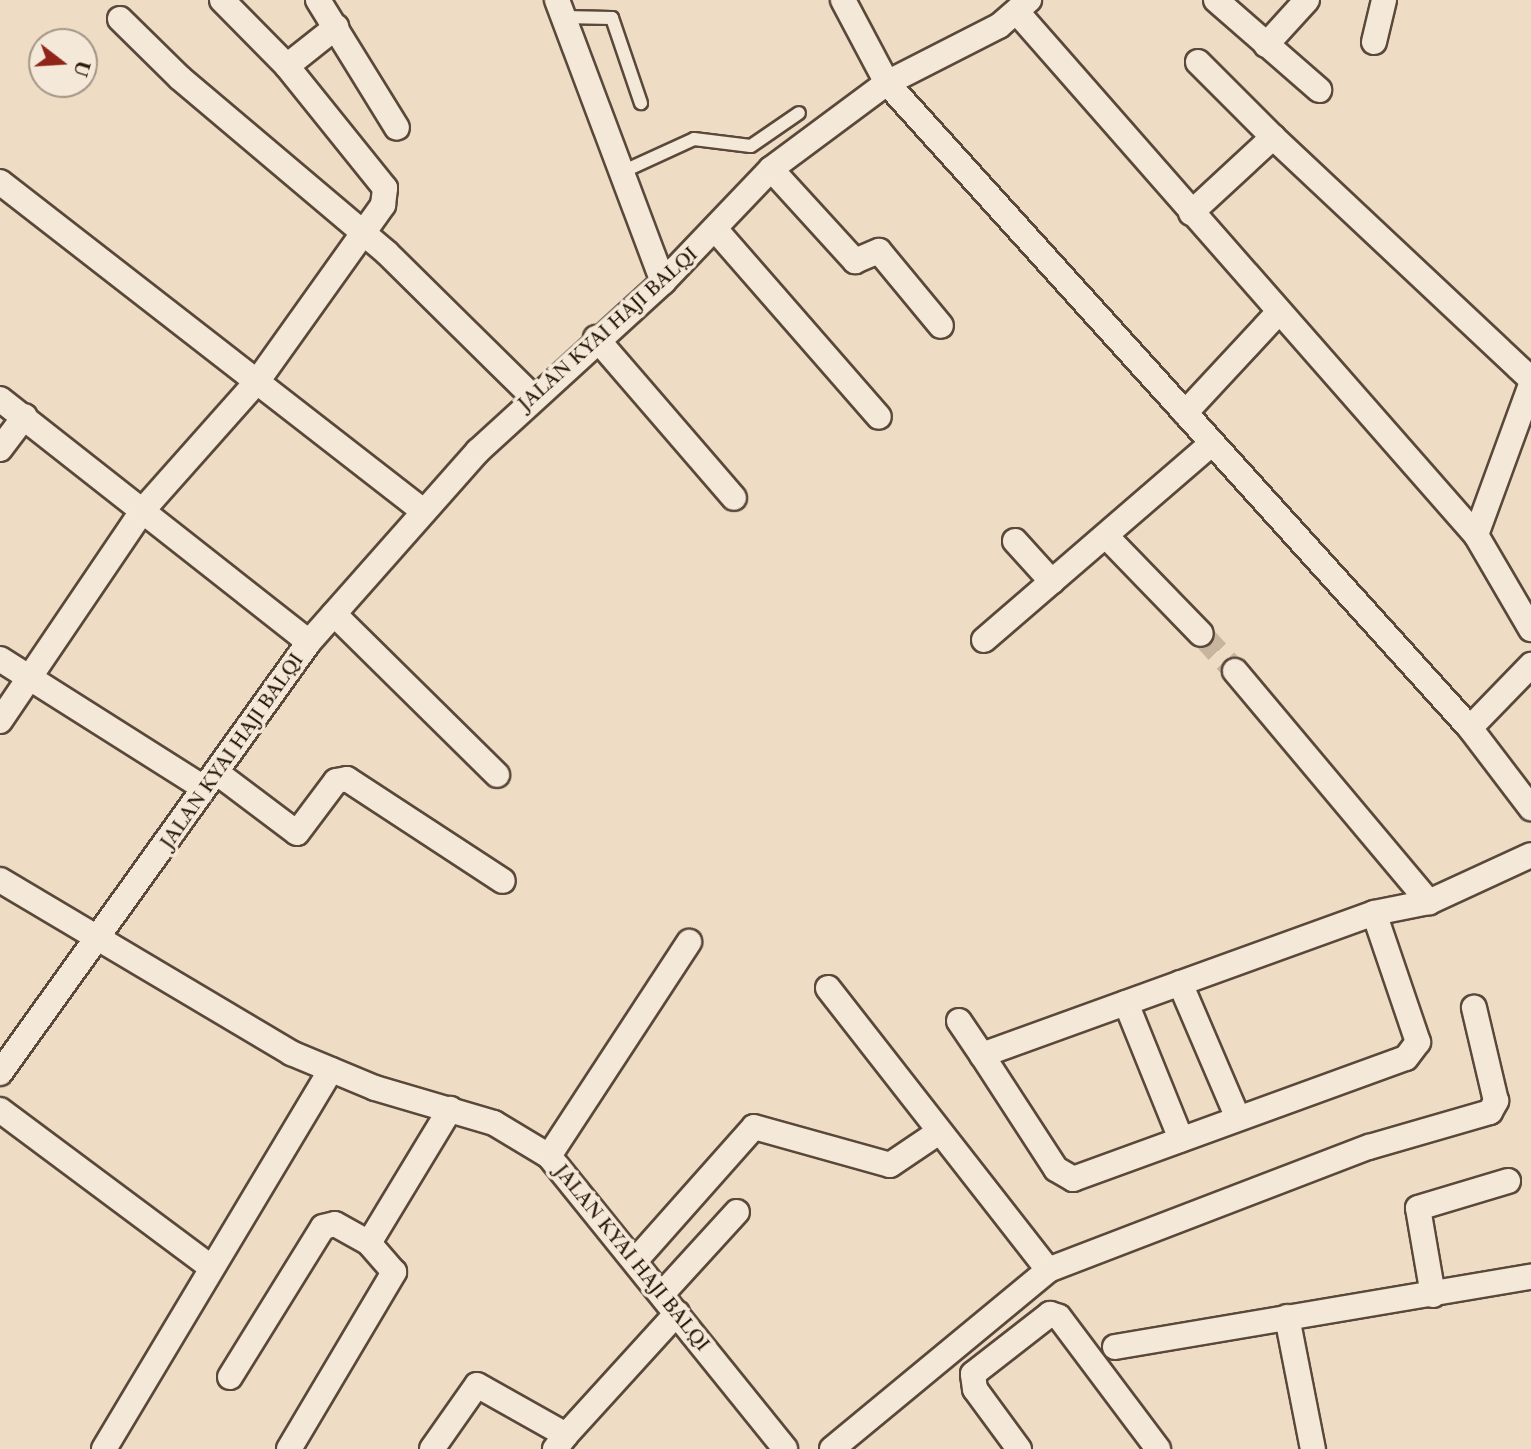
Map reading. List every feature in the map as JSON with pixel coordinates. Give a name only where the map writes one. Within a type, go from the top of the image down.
[{"type":"street","points":[[0,721],[27,675],[142,511],[259,379],[361,232],[383,205],[384,188],[287,66],[222,0]]},
{"type":"street","points":[[318,0],[397,128]]},
{"type":"street","points":[[844,0],[887,83],[1470,728],[1531,808]]},
{"type":"street","points":[[1216,0],[1319,90]]},
{"type":"street","points":[[1266,45],[1307,0]]},
{"type":"street","points":[[1374,42],[1384,0]]},
{"type":"street","points":[[1023,6],[1191,214],[1476,535],[1531,629]]},
{"type":"street","name":"JALAN KYAI HAJI BALQI","points":[[785,1449],[550,1156],[499,1125],[331,1070],[291,1053],[101,939],[309,642],[422,510],[532,396],[663,282],[771,169],[887,83],[1023,6]]},
{"type":"street","points":[[560,8],[663,282]]},
{"type":"street","points":[[120,19],[361,232],[532,396]]},
{"type":"street","points":[[287,66],[336,27]]},
{"type":"street","points":[[1198,62],[1273,137],[1531,379]]},
{"type":"street","points":[[1191,214],[1273,137]]},
{"type":"street","points":[[771,169],[855,261],[879,251],[941,326]]},
{"type":"street","points":[[0,182],[259,379],[422,510]]},
{"type":"street","points":[[715,229],[879,417]]},
{"type":"street","points":[[1185,413],[1279,312]]},
{"type":"street","points":[[596,338],[734,498]]},
{"type":"street","points":[[1476,535],[1531,385]]},
{"type":"street","points":[[0,399],[309,642]]},
{"type":"street","points":[[0,449],[25,416]]},
{"type":"street","points":[[984,640],[1212,443]]},
{"type":"street","points":[[1106,536],[1201,634]]},
{"type":"street","points":[[1015,541],[1052,582]]},
{"type":"street","points":[[334,614],[497,775]]},
{"type":"street","points":[[0,659],[297,833],[336,781],[347,779],[503,881]]},
{"type":"street","points":[[1470,728],[1531,664]]},
{"type":"street","points":[[1235,671],[1429,902]]},
{"type":"street","points":[[982,1055],[1374,913],[1429,902],[1531,855]]},
{"type":"street","points":[[0,880],[101,939],[0,1073]]},
{"type":"street","points":[[960,1021],[1056,1169],[1073,1179],[1416,1052],[1374,913]]},
{"type":"street","points":[[550,1156],[689,942]]},
{"type":"street","points":[[1180,983],[1238,1118]]},
{"type":"street","points":[[828,988],[1048,1270]]},
{"type":"street","points":[[1126,1003],[1181,1139]]},
{"type":"street","points":[[832,1449],[1048,1270],[1368,1147],[1490,1112],[1496,1101],[1474,1008]]},
{"type":"street","points":[[104,1449],[209,1266],[331,1070]]},
{"type":"street","points":[[369,1243],[450,1109]]},
{"type":"street","points":[[0,1110],[209,1266]]},
{"type":"street","points":[[635,1261],[754,1127],[890,1165],[939,1132]]},
{"type":"street","points":[[1433,1295],[1418,1208],[1508,1181]]},
{"type":"street","points":[[662,1294],[737,1212]]},
{"type":"street","points":[[230,1377],[323,1227],[335,1224],[369,1243],[394,1272],[289,1449]]},
{"type":"street","points":[[1115,1347],[1531,1277]]},
{"type":"street","points":[[432,1449],[477,1385],[561,1442],[677,1313]]},
{"type":"street","points":[[1019,1449],[975,1389],[973,1374],[1050,1314],[1059,1317],[1158,1449]]},
{"type":"street","points":[[1287,1317],[1313,1449]]},
{"type":"lane","points":[[560,8],[612,18],[641,103]]},
{"type":"lane","points":[[622,173],[694,139],[751,146],[799,113]]},
{"type":"tunnel","points":[[1201,634],[1235,671]]}]
